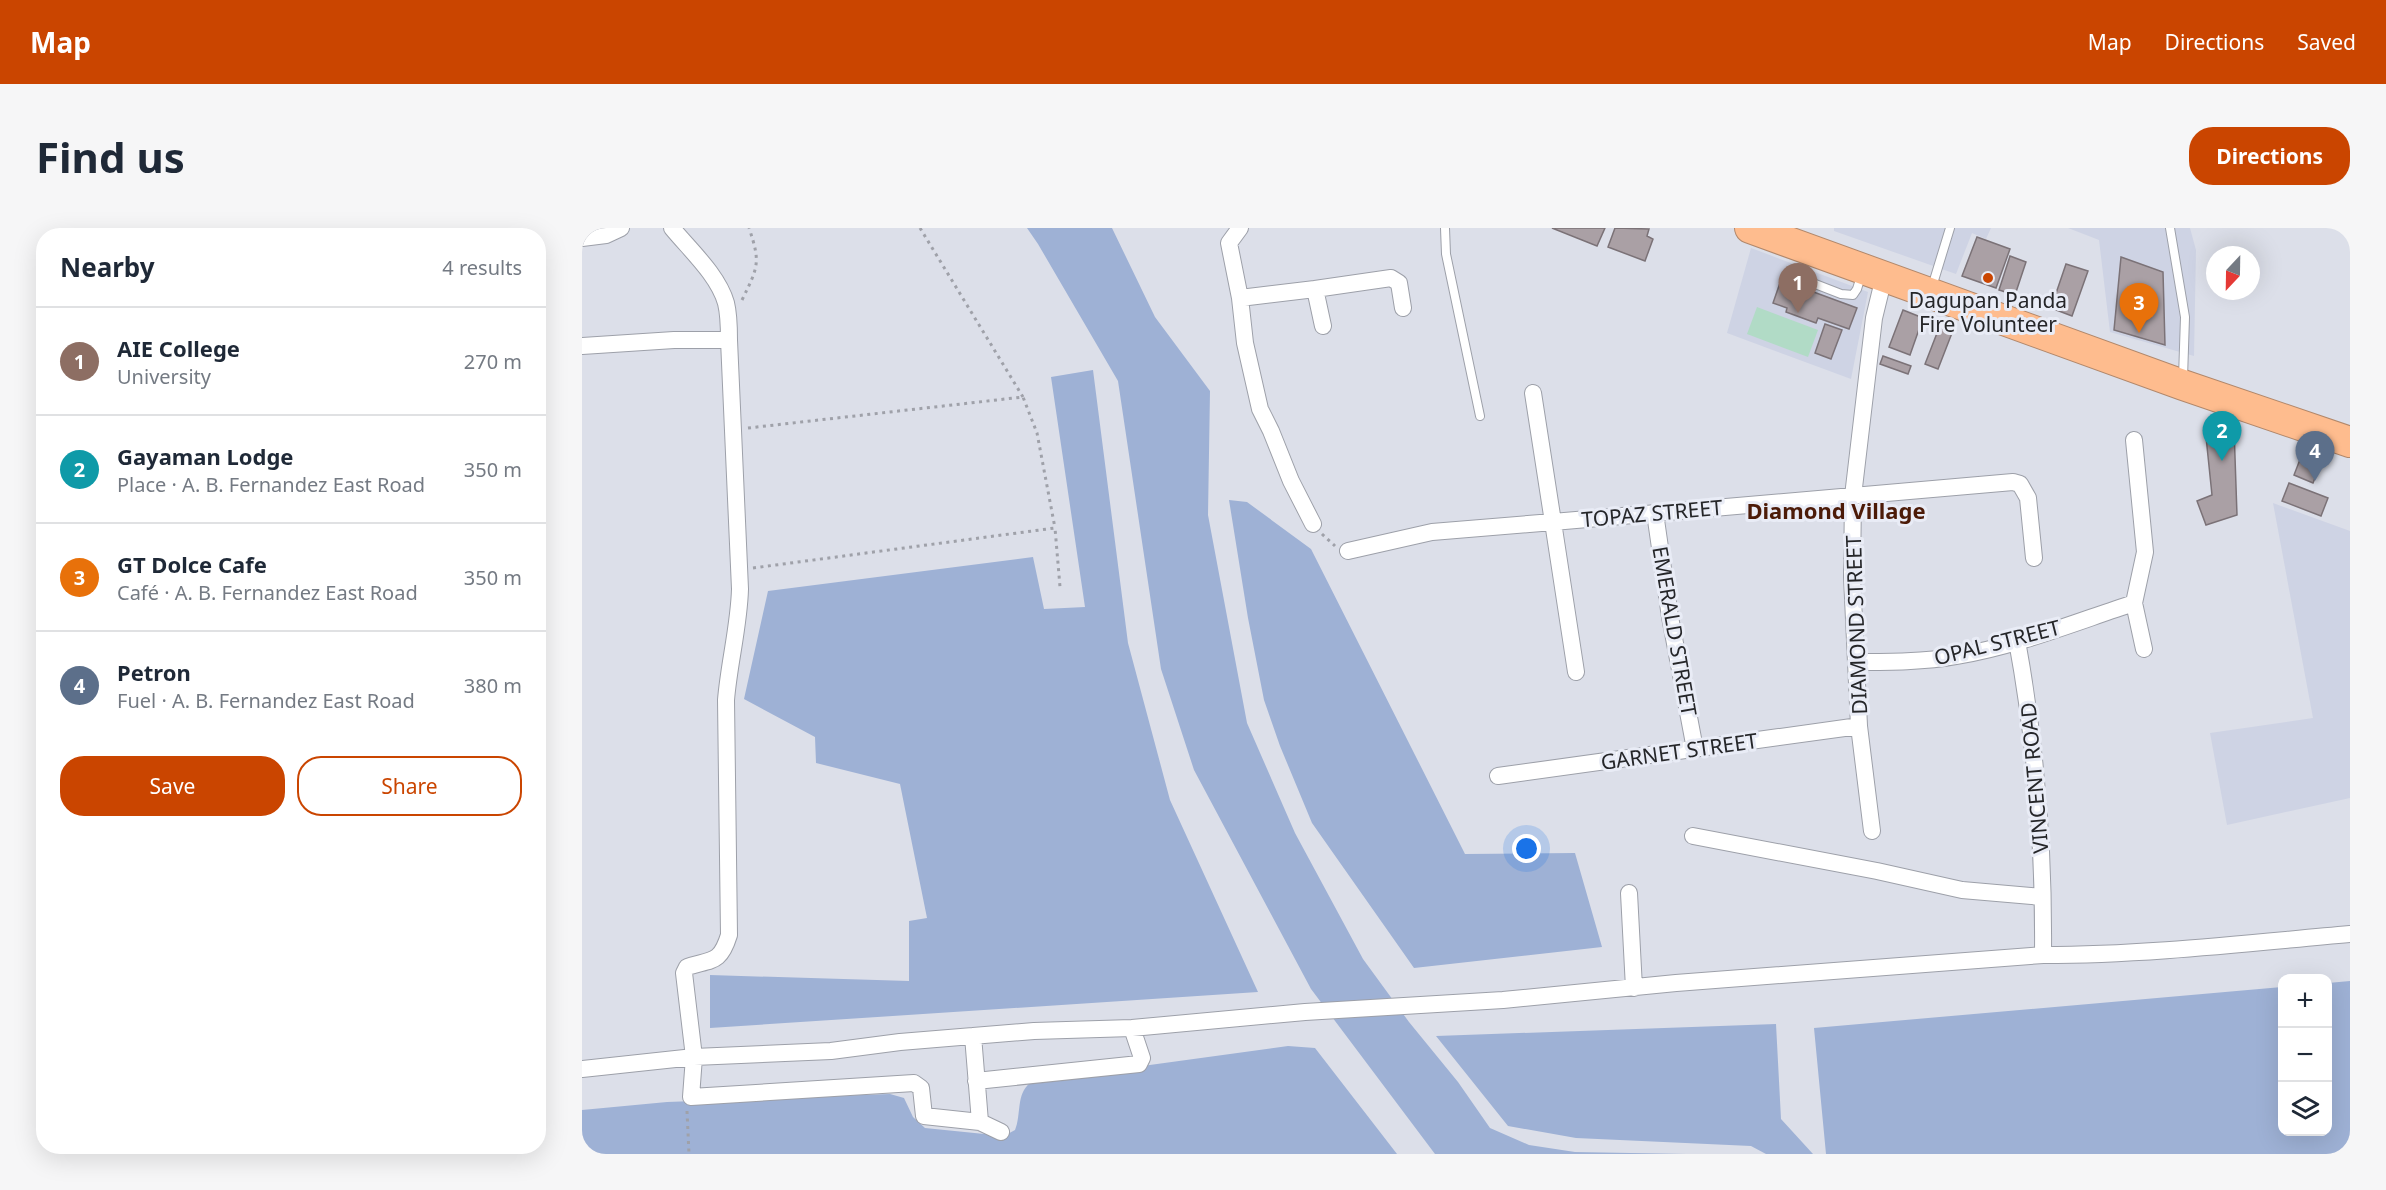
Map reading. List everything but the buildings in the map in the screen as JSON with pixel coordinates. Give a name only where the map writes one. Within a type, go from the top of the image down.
[{"type":"highway","points":[[1750,228],[2183,385],[2350,442]]},
{"type":"street","points":[[582,238],[606,235],[621,228]]},
{"type":"street","points":[[672,228],[712,276],[723,293],[729,319],[740,608],[728,669],[726,700],[729,935],[723,952],[714,961],[685,968],[684,990],[694,1052],[691,1097],[914,1083],[921,1088],[924,1116],[980,1122],[1001,1132]]},
{"type":"street","points":[[1240,228],[1229,243],[1240,298],[1245,343],[1260,409],[1291,481],[1313,524]]},
{"type":"street","name":"DIAMOND STREET","points":[[1872,831],[1859,726],[1852,577],[1853,496],[1874,318],[1874,274]]},
{"type":"street","points":[[1240,298],[1390,278],[1399,283],[1403,308]]},
{"type":"street","points":[[1315,289],[1323,326]]},
{"type":"street","points":[[582,346],[674,340],[729,340]]},
{"type":"street","name":"TOPAZ STREET","points":[[1533,393],[1552,522],[2003,482],[2020,484],[2028,498],[2034,558]]},
{"type":"street","points":[[2134,440],[2145,552],[2134,603],[2144,649]]},
{"type":"street","name":"EMERALD STREET","points":[[1655,513],[1670,617],[1695,749]]},
{"type":"street","points":[[1348,551],[1432,532],[1552,522],[1576,672]]},
{"type":"street","name":"OPAL STREET","points":[[1856,662],[1928,660],[1959,656],[2017,641],[2134,603]]},
{"type":"street","name":"VINCENT ROAD","points":[[2017,641],[2028,701],[2039,819],[2043,955]]},
{"type":"street","name":"GARNET STREET","points":[[1498,776],[1859,726]]},
{"type":"street","points":[[1693,836],[1877,871],[1962,890],[2042,897]]},
{"type":"street","points":[[1629,893],[1634,988]]},
{"type":"street","points":[[582,1069],[694,1052],[831,1051],[1034,1031],[1132,1028],[1305,1012],[1425,1006],[2043,955],[2154,952],[2350,934]]},
{"type":"street","points":[[976,1081],[1139,1064],[1142,1058],[1132,1028]]},
{"type":"street","points":[[973,1036],[980,1122]]},
{"type":"lane","points":[[1445,228],[1446,254],[1480,417]]},
{"type":"lane","points":[[1930,293],[1950,228]]},
{"type":"lane","points":[[2170,228],[2185,317],[2183,385]]},
{"type":"lane","points":[[1792,275],[1841,294],[1853,295],[1874,274]]},
{"type":"path","points":[[729,319],[753,278],[757,257],[749,228]]},
{"type":"path","points":[[920,228],[1023,397],[1037,434],[1055,528],[1060,587]]},
{"type":"path","points":[[733,429],[1023,397]]},
{"type":"path","points":[[739,570],[1055,528]]},
{"type":"path","points":[[689,1154],[687,1112],[690,1101]]},
{"type":"shaded area","points":[[1834,228],[1991,228],[1986,239],[1972,233],[1956,274],[1834,231]]},
{"type":"shaded area","points":[[2068,228],[2190,228],[2196,250],[2194,356],[2110,332],[2099,240]]},
{"type":"shaded area","points":[[1751,248],[1868,292],[1851,379],[1727,333]]},
{"type":"shaded area","points":[[2273,503],[2350,531],[2350,798],[2227,825],[2210,733],[2313,718]]},
{"type":"green space","points":[[1757,307],[1818,330],[1808,357],[1747,334]]},
{"type":"water","points":[[1027,228],[1112,228],[1155,317],[1210,391],[1208,515],[1247,723],[1295,833],[1363,959],[1409,1022],[1458,1082],[1490,1128],[1529,1145],[1575,1152],[1686,1154],[1435,1154],[1311,989],[1194,770],[1161,669],[1118,381]]},
{"type":"water","points":[[1093,370],[1128,643],[1170,800],[1258,992],[710,1028],[710,975],[909,981],[909,921],[927,918],[900,784],[816,763],[815,737],[744,699],[768,591],[1033,557],[1044,609],[1085,607],[1051,377]]},
{"type":"water","points":[[1229,500],[1247,502],[1311,549],[1465,854],[1575,853],[1602,947],[1414,968],[1312,823],[1280,746],[1264,700]]},
{"type":"water","points":[[2350,981],[2350,1154],[1826,1154],[1814,1028],[2278,987],[2278,1136],[2332,1136],[2332,983]]},
{"type":"water","points":[[1776,1024],[1781,1119],[1813,1154],[1766,1154],[1751,1146],[1576,1138],[1508,1126],[1436,1036]]},
{"type":"water","points":[[1288,1046],[1315,1048],[1397,1154],[582,1154],[582,1110],[667,1102],[890,1094],[904,1098],[913,1117],[925,1128],[1004,1136],[1015,1130],[1021,1097],[1033,1081]]},
{"type":"place","name":"Dagupan Panda Fire Volunteer","points":[[1988,278]]},
{"type":"place","name":"AIE College","points":[[1798,313]]},
{"type":"place","name":"GT Dolce Cafe","points":[[2139,333]]},
{"type":"place","name":"Gayaman Lodge","points":[[2222,461]]},
{"type":"place","name":"Petron","points":[[2315,481]]},
{"type":"district","name":"Diamond Village","points":[[1836,510]]}]
